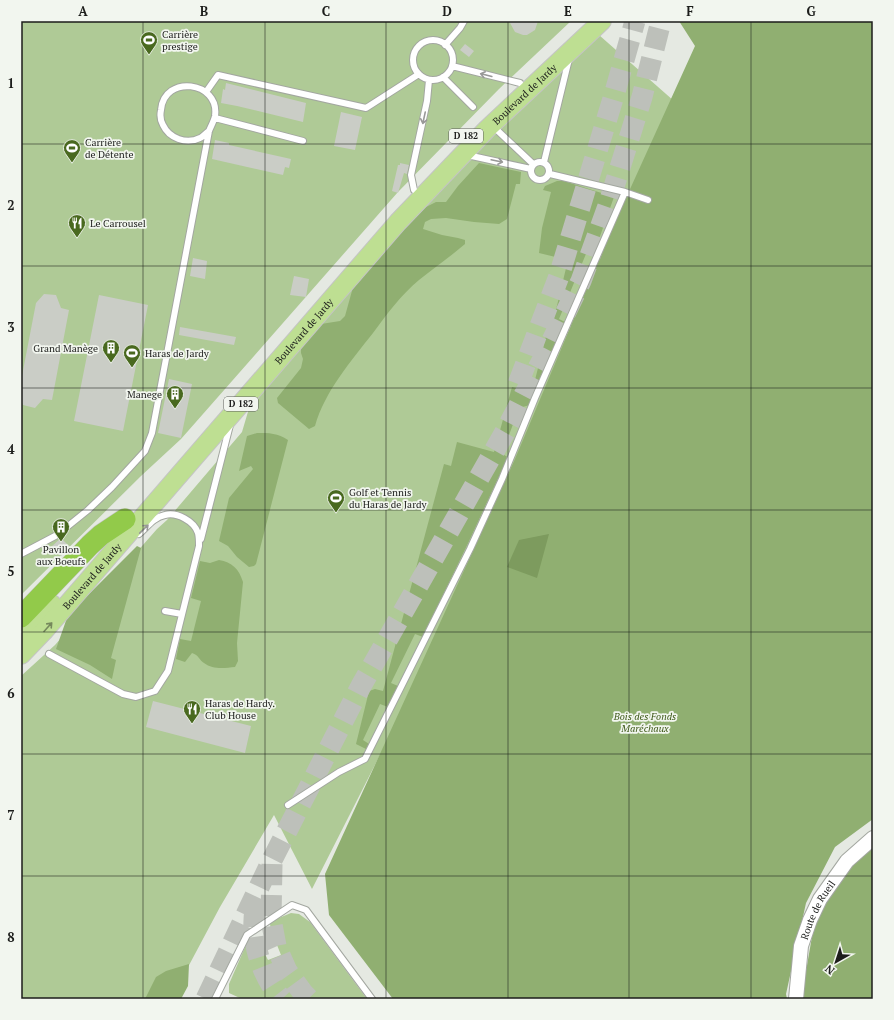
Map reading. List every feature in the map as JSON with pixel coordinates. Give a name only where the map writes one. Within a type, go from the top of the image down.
[{"type":"highway","points":[[31,617],[47,590],[101,535],[131,528]]},
{"type":"main road","name":"Boulevard de Jardy","points":[[21,636],[31,617],[131,528],[390,215],[480,121],[588,21]]},
{"type":"main road","name":"Boulevard de Jardy","points":[[21,655],[76,595],[398,222],[487,129],[602,21]]},
{"type":"street","name":"Route de Rueil","points":[[796,999],[801,946],[810,920],[820,899],[847,861],[873,838]]},
{"type":"lane","points":[[445,45],[460,28],[464,21]]},
{"type":"lane","points":[[424,42],[439,42],[445,45],[451,52],[452,66],[448,73],[443,77],[435,80],[429,80],[419,74],[415,69],[413,62],[414,55],[424,42]]},
{"type":"lane","points":[[544,162],[572,50]]},
{"type":"lane","points":[[452,66],[520,83]]},
{"type":"lane","points":[[206,92],[218,75],[366,108],[419,74]]},
{"type":"lane","points":[[443,77],[473,108]]},
{"type":"lane","points":[[414,190],[411,175],[427,101],[429,80]]},
{"type":"lane","points":[[21,554],[57,535],[82,515],[112,487],[145,451],[152,434],[209,131],[215,118],[213,101],[206,92],[197,87],[185,86],[176,88],[164,98],[160,116],[163,125],[170,135],[181,140],[191,141],[200,138],[209,131]]},
{"type":"lane","points":[[215,118],[304,141]]},
{"type":"lane","points":[[498,131],[532,167]]},
{"type":"lane","points":[[463,154],[532,167]]},
{"type":"lane","points":[[538,162],[544,162],[550,169],[550,174],[546,179],[541,181],[535,180],[531,175],[532,167],[538,162]]},
{"type":"lane","points":[[550,174],[625,192],[648,200]]},
{"type":"lane","points":[[288,805],[339,772],[365,759],[470,549],[502,479],[535,398],[625,192]]},
{"type":"lane","points":[[49,654],[123,694],[136,697],[155,692],[168,671],[233,414]]},
{"type":"lane","points":[[131,528],[153,521],[165,515],[177,515],[190,522],[198,533],[199,546]]},
{"type":"lane","points":[[76,595],[125,547]]},
{"type":"lane","points":[[165,611],[182,614]]},
{"type":"lane","points":[[215,999],[247,935],[292,905],[306,910],[372,999]]},
{"type":"shaded area","name":"Haras de Jardy","points":[[21,21],[571,21],[499,89],[398,192],[181,439],[141,476],[21,595]]},
{"type":"shaded area","name":"Golf et Tennis du Haras de Jardy","points":[[599,35],[674,101],[421,674],[312,889],[274,815],[220,907],[171,999],[21,999],[21,676],[55,645],[157,529],[167,520],[242,432],[250,405],[364,272],[466,163]]},
{"type":"shaded area","points":[[549,534],[537,578],[507,567],[519,540]]},
{"type":"shaded area","points":[[291,913],[299,914],[310,922],[367,999],[242,999],[229,993],[229,984],[246,945],[254,949],[262,948],[268,960],[281,955],[270,924],[274,920]]},
{"type":"green space","name":"Bois des Fonds Maréchaux","points":[[679,21],[873,21],[873,819],[835,847],[806,903],[786,994],[787,999],[393,999],[329,915],[325,874],[515,459],[606,242],[695,46]]},
{"type":"green space","points":[[479,163],[521,172],[520,184],[516,184],[507,219],[499,224],[446,218],[431,219],[425,222],[423,229],[465,240],[465,244],[419,280],[394,305],[340,377],[325,401],[315,426],[309,429],[278,403],[277,398],[301,368],[303,359],[301,344],[321,324],[340,321],[345,316],[355,280],[426,207],[436,202],[446,202]]},
{"type":"green space","points":[[557,181],[564,181],[614,197],[599,239],[593,237],[559,319],[565,322],[530,405],[519,408],[502,454],[508,457],[423,637],[415,634],[391,683],[398,686],[388,707],[380,704],[363,740],[369,744],[366,749],[356,744],[369,691],[375,689],[383,691],[444,464],[451,466],[457,442],[494,452],[512,387],[532,392],[546,336],[554,318],[568,260],[539,253],[542,228],[551,192],[543,190],[545,186]]},
{"type":"green space","points":[[257,433],[269,433],[288,440],[256,564],[249,567],[237,557],[228,546],[219,541],[229,498],[253,469],[251,466],[239,471],[247,436]]},
{"type":"green space","points":[[137,546],[141,548],[111,658],[116,660],[112,679],[90,665],[56,649],[68,615]]},
{"type":"green space","points":[[219,560],[231,564],[239,573],[243,582],[237,643],[238,661],[235,667],[211,667],[192,653],[185,662],[176,659],[180,639],[191,641],[201,601],[191,598],[200,561],[210,563]]},
{"type":"green space","points":[[873,843],[873,999],[804,999],[802,994],[817,908],[850,858]]},
{"type":"green space","points":[[189,964],[188,986],[181,999],[145,999],[156,977],[166,971]]},
{"type":"building","points":[[509,21],[538,21],[535,30],[527,35],[523,35],[515,32]]},
{"type":"building","points":[[465,44],[474,51],[469,57],[460,50]]},
{"type":"building","points":[[226,83],[306,103],[303,122],[221,103],[223,89],[225,90]]},
{"type":"building","points":[[341,112],[362,117],[355,150],[334,146]]},
{"type":"building","points":[[215,140],[229,143],[229,145],[291,159],[289,168],[285,167],[283,175],[212,159]]},
{"type":"building","points":[[400,163],[409,165],[407,174],[404,173],[398,193],[392,191],[398,165],[400,165]]},
{"type":"building","points":[[193,258],[207,261],[205,279],[190,276]]},
{"type":"building","points":[[294,276],[309,279],[306,297],[290,295]]},
{"type":"building","points":[[44,294],[56,295],[61,308],[69,310],[52,400],[43,399],[35,408],[23,405],[21,400],[21,381],[36,303]]},
{"type":"building","name":"Grand Manège","points":[[99,295],[148,305],[123,431],[74,421]]},
{"type":"building","points":[[180,327],[236,337],[234,345],[179,335]]},
{"type":"building","name":"Manege","points":[[169,379],[192,384],[181,438],[158,433]]},
{"type":"building","name":"Pavillon aux Boeufs","points":[[61,538],[70,547],[61,556],[51,547]]},
{"type":"building","points":[[153,701],[251,726],[245,753],[146,727]]},
{"type":"tunnel","points":[[518,384],[559,276],[635,21]]},
{"type":"tunnel","points":[[206,999],[272,860],[361,686],[505,432],[581,281],[608,206],[642,97],[661,21]]},
{"type":"tunnel","points":[[272,864],[271,919],[276,946],[287,971],[309,999]]},
{"type":"tunnel","points":[[255,906],[254,932],[256,948],[264,972],[282,999]]},
{"type":"place","name":"Carrière prestige","points":[[149,55]]},
{"type":"place","name":"Carrière de Détente","points":[[72,163]]},
{"type":"place","name":"Le Carrousel","points":[[77,238]]},
{"type":"place","name":"Grand Manège","points":[[111,363]]},
{"type":"place","name":"Haras de Jardy","points":[[132,368]]},
{"type":"place","name":"Manege","points":[[175,409]]},
{"type":"place","name":"Golf et Tennis du Haras de Jardy","points":[[336,513]]},
{"type":"place","name":"Pavillon aux Boeufs","points":[[61,542]]},
{"type":"place","name":"Haras de Hardy. Club House","points":[[192,724]]}]
